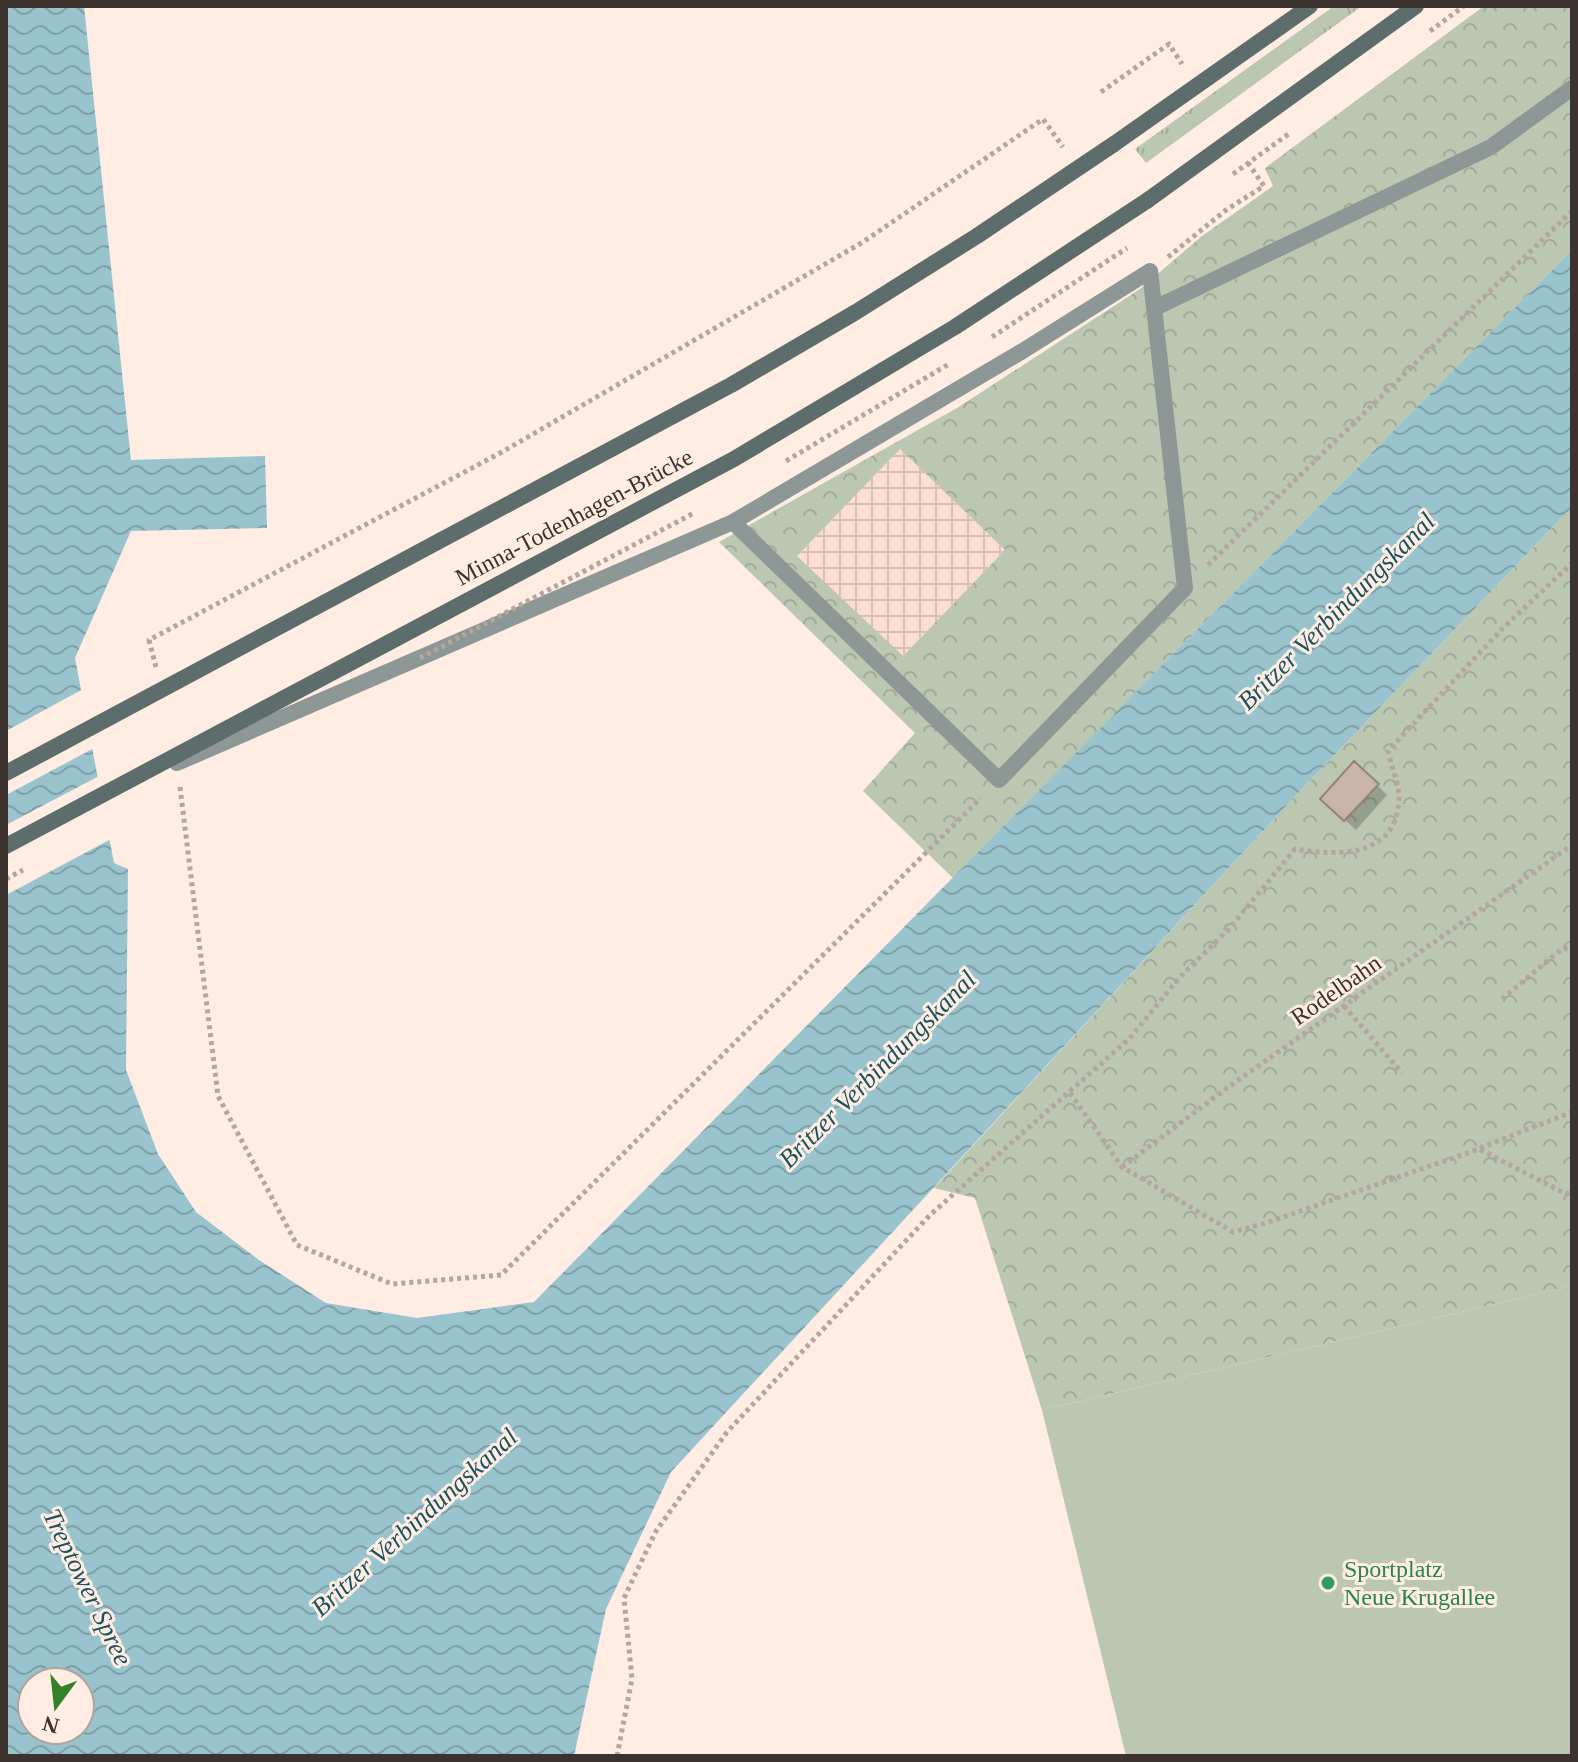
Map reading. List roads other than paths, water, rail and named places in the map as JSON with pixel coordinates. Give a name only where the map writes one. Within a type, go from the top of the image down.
[{"type":"main road","name":"Minna-Todenhagen-Brücke","points":[[6,773],[731,385],[937,261],[1114,144],[1310,6]]},
{"type":"main road","name":"Minna-Todenhagen-Brücke","points":[[6,846],[734,459],[955,327],[1148,200],[1416,6]]},
{"type":"lane","points":[[1155,308],[1491,147],[1572,88]]},
{"type":"lane","points":[[177,763],[733,522],[1021,352],[1150,271],[1185,588],[999,780],[733,522]]},
{"type":"water","points":[[6,6],[84,6],[131,460],[265,456],[267,528],[131,531],[75,658],[114,863],[128,869],[126,1070],[158,1154],[196,1212],[259,1260],[326,1303],[417,1318],[534,1302],[1572,250],[1572,507],[1300,791],[671,1472],[606,1609],[574,1756],[6,1756]]},
{"type":"place","name":"Sportplatz Neue Krugallee","points":[[1328,1583]]},
{"type":"water label","name":"Britzer Verbindungskanal","points":[[1336,611]]},
{"type":"water label","name":"Britzer Verbindungskanal","points":[[877,1069]]},
{"type":"water label","name":"Britzer Verbindungskanal","points":[[414,1522]]},
{"type":"water label","name":"Treptower Spree","points":[[88,1587]]}]
